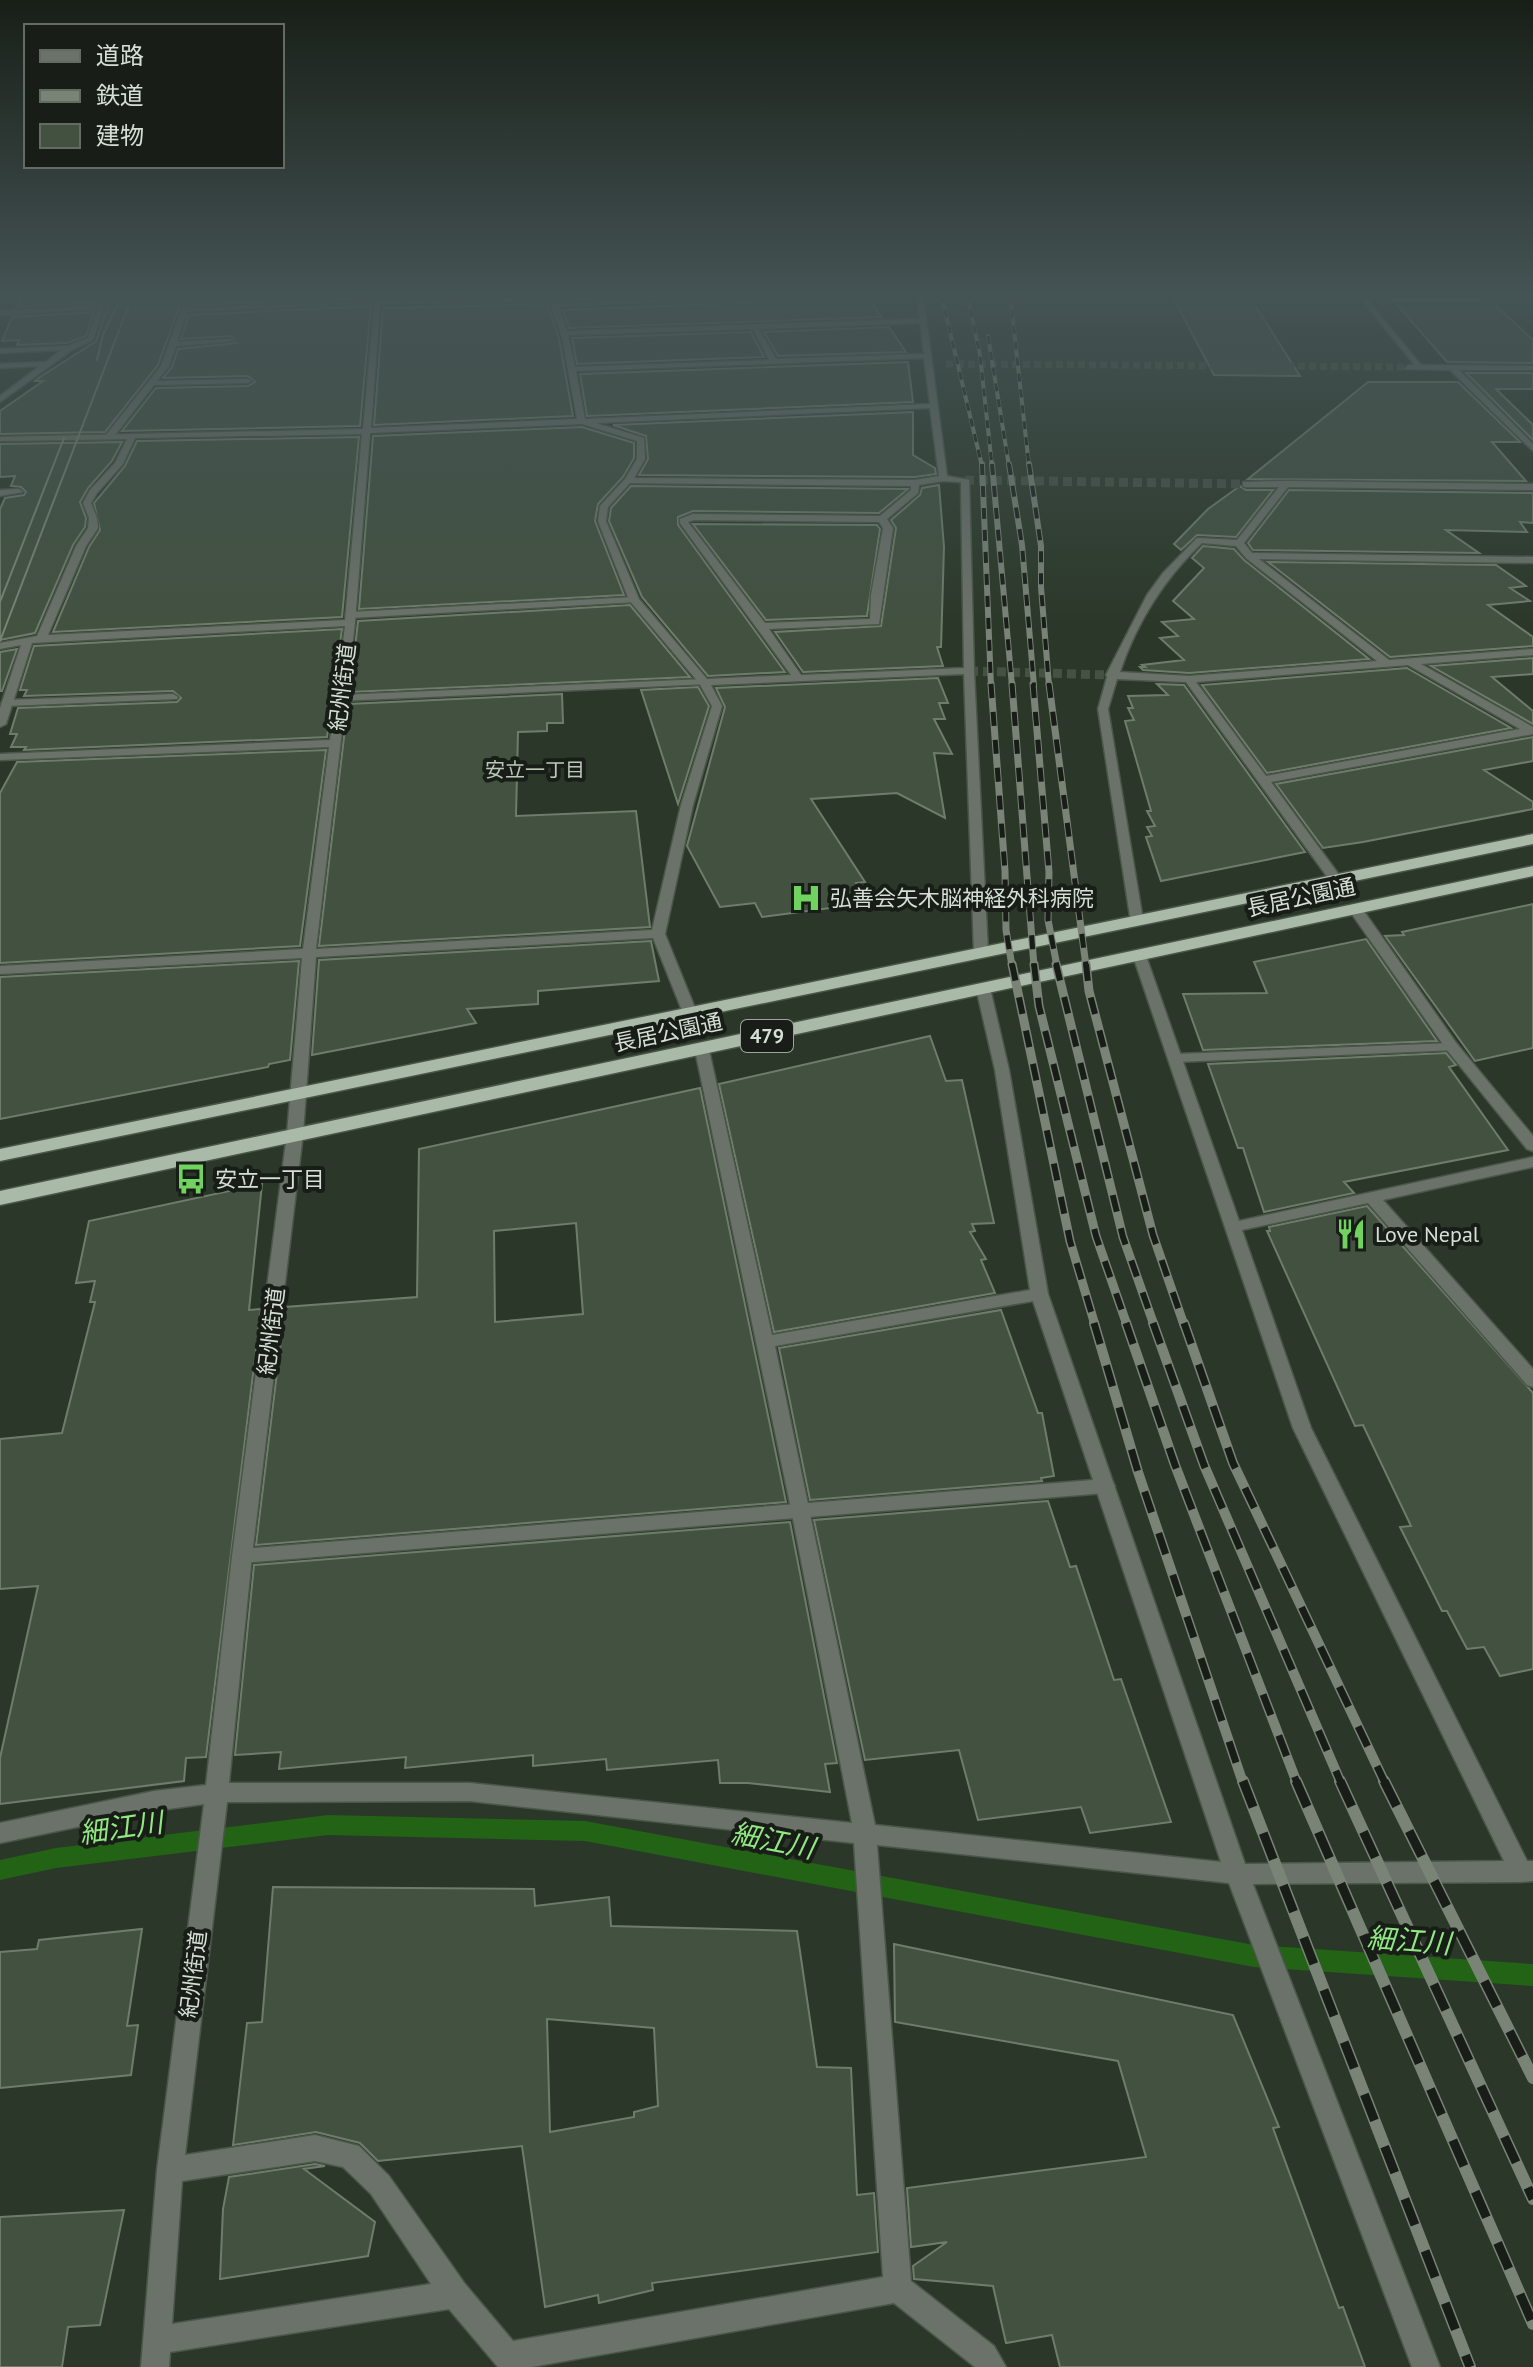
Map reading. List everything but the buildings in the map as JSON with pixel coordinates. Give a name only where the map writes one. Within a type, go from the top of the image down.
[{"type":"highway","name":"長居公園通","points":[[0,1155],[1533,839]]},
{"type":"highway","name":"長居公園通","points":[[0,1198],[1533,871]]},
{"type":"street","points":[[109,437],[134,404]]},
{"type":"street","name":"紀州街道","points":[[156,2354],[170,2170],[295,1134],[309,954],[350,619],[370,404]]},
{"type":"street","points":[[578,404],[581,421]]},
{"type":"street","points":[[1489,404],[1533,449]]},
{"type":"street","points":[[0,439],[368,431],[934,406],[943,478]]},
{"type":"street","points":[[581,421],[641,440],[641,459],[628,480],[604,506],[602,521],[634,600],[704,682],[717,706],[687,805],[658,934],[690,1013]]},
{"type":"street","points":[[41,638],[81,546],[93,528],[87,503],[119,464],[132,436]]},
{"type":"street","points":[[628,480],[915,483],[943,478],[965,480],[969,671],[981,952]]},
{"type":"street","points":[[798,678],[683,521],[693,517],[882,519],[915,491],[915,483]]},
{"type":"street","points":[[1246,484],[1533,487]]},
{"type":"street","points":[[1239,543],[1286,484]]},
{"type":"street","points":[[0,493],[19,492]]},
{"type":"street","points":[[762,626],[875,622],[876,595],[888,528],[882,519]]},
{"type":"street","points":[[1136,920],[1103,709],[1111,675],[1151,595],[1180,557],[1200,540],[1239,543],[1249,556],[1387,664]]},
{"type":"street","points":[[1249,556],[1533,560]]},
{"type":"street","points":[[0,646],[41,638],[634,600]]},
{"type":"street","points":[[0,724],[28,640]]},
{"type":"street","points":[[1111,675],[1189,679],[1533,652]]},
{"type":"street","points":[[1412,663],[1532,731]]},
{"type":"street","points":[[340,698],[969,671]]},
{"type":"street","points":[[1189,679],[1336,879]]},
{"type":"street","points":[[6,703],[173,697]]},
{"type":"street","points":[[1262,780],[1532,731]]},
{"type":"street","points":[[0,757],[336,743]]},
{"type":"street","points":[[1356,910],[1452,1047],[1533,1146]]},
{"type":"street","points":[[0,970],[658,934]]},
{"type":"street","points":[[0,1833],[154,1801],[216,1804],[470,1792],[1237,1874],[1527,1871],[1302,1428],[1140,956]]},
{"type":"street","points":[[983,988],[1002,1070],[1039,1294],[1237,1874],[1426,2367]]},
{"type":"street","points":[[1176,1058],[1452,1047]]},
{"type":"street","points":[[702,1050],[801,1509],[865,1836],[898,2288],[984,2356],[992,2367]]},
{"type":"street","points":[[1234,1227],[1533,1162]]},
{"type":"street","points":[[1372,1197],[1533,1381]]},
{"type":"street","points":[[766,1342],[1039,1294]]},
{"type":"street","points":[[242,1556],[1105,1486]]},
{"type":"street","points":[[170,2170],[315,2148],[350,2155],[380,2185],[455,2294],[513,2361],[898,2288]]},
{"type":"street","points":[[156,2354],[455,2294]]},
{"type":"waterway","name":"細江川","points":[[0,1870],[56,1858],[328,1825],[585,1831],[1254,1956],[1533,1975]]},
{"type":"tunnel","points":[[965,480],[1246,484]]},
{"type":"tunnel","points":[[969,671],[1111,675]]},
{"type":"tram line","points":[[0,641],[91,404]]},
{"type":"tram line","points":[[0,602],[64,438]]},
{"type":"railway","points":[[967,404],[982,466]]},
{"type":"railway","points":[[985,404],[992,466]]},
{"type":"railway","points":[[999,404],[1009,466]]},
{"type":"railway","points":[[1022,404],[1029,466]]},
{"type":"railway","points":[[982,464],[991,686]]},
{"type":"railway","points":[[992,464],[1012,686]]},
{"type":"railway","points":[[1009,464],[1022,545],[1034,686]]},
{"type":"railway","points":[[1029,464],[1041,546],[1049,686]]},
{"type":"railway","points":[[991,684],[1005,871],[1006,930],[1012,966]]},
{"type":"railway","points":[[1012,684],[1034,966]]},
{"type":"railway","points":[[1033,684],[1049,872],[1048,920],[1057,966]]},
{"type":"railway","points":[[1049,684],[1086,966]]},
{"type":"railway","points":[[1012,964],[1070,1241],[1095,1325]]},
{"type":"railway","points":[[1034,964],[1039,1006],[1096,1236],[1127,1325]]},
{"type":"railway","points":[[1056,964],[1123,1237],[1154,1325]]},
{"type":"railway","points":[[1086,964],[1089,991],[1153,1235],[1184,1325]]},
{"type":"railway","points":[[1094,1323],[1138,1472],[1243,1783]]},
{"type":"railway","points":[[1126,1323],[1175,1465],[1297,1783]]},
{"type":"railway","points":[[1153,1323],[1204,1465],[1341,1783]]},
{"type":"railway","points":[[1184,1323],[1233,1463],[1385,1783]]},
{"type":"railway","points":[[1243,1781],[1470,2367]]},
{"type":"railway","points":[[1296,1781],[1533,2324]]},
{"type":"railway","points":[[1340,1781],[1533,2199]]},
{"type":"railway","points":[[1385,1783],[1533,2078]]},
{"type":"place","name":"弘善会矢木脳神経外科病院","points":[[806,898]]},
{"type":"place","name":"安立一丁目","points":[[191,1179]]},
{"type":"place","name":"Love Nepal","points":[[1351,1234]]},
{"type":"district","name":"安立一丁目","points":[[535,770]]}]
